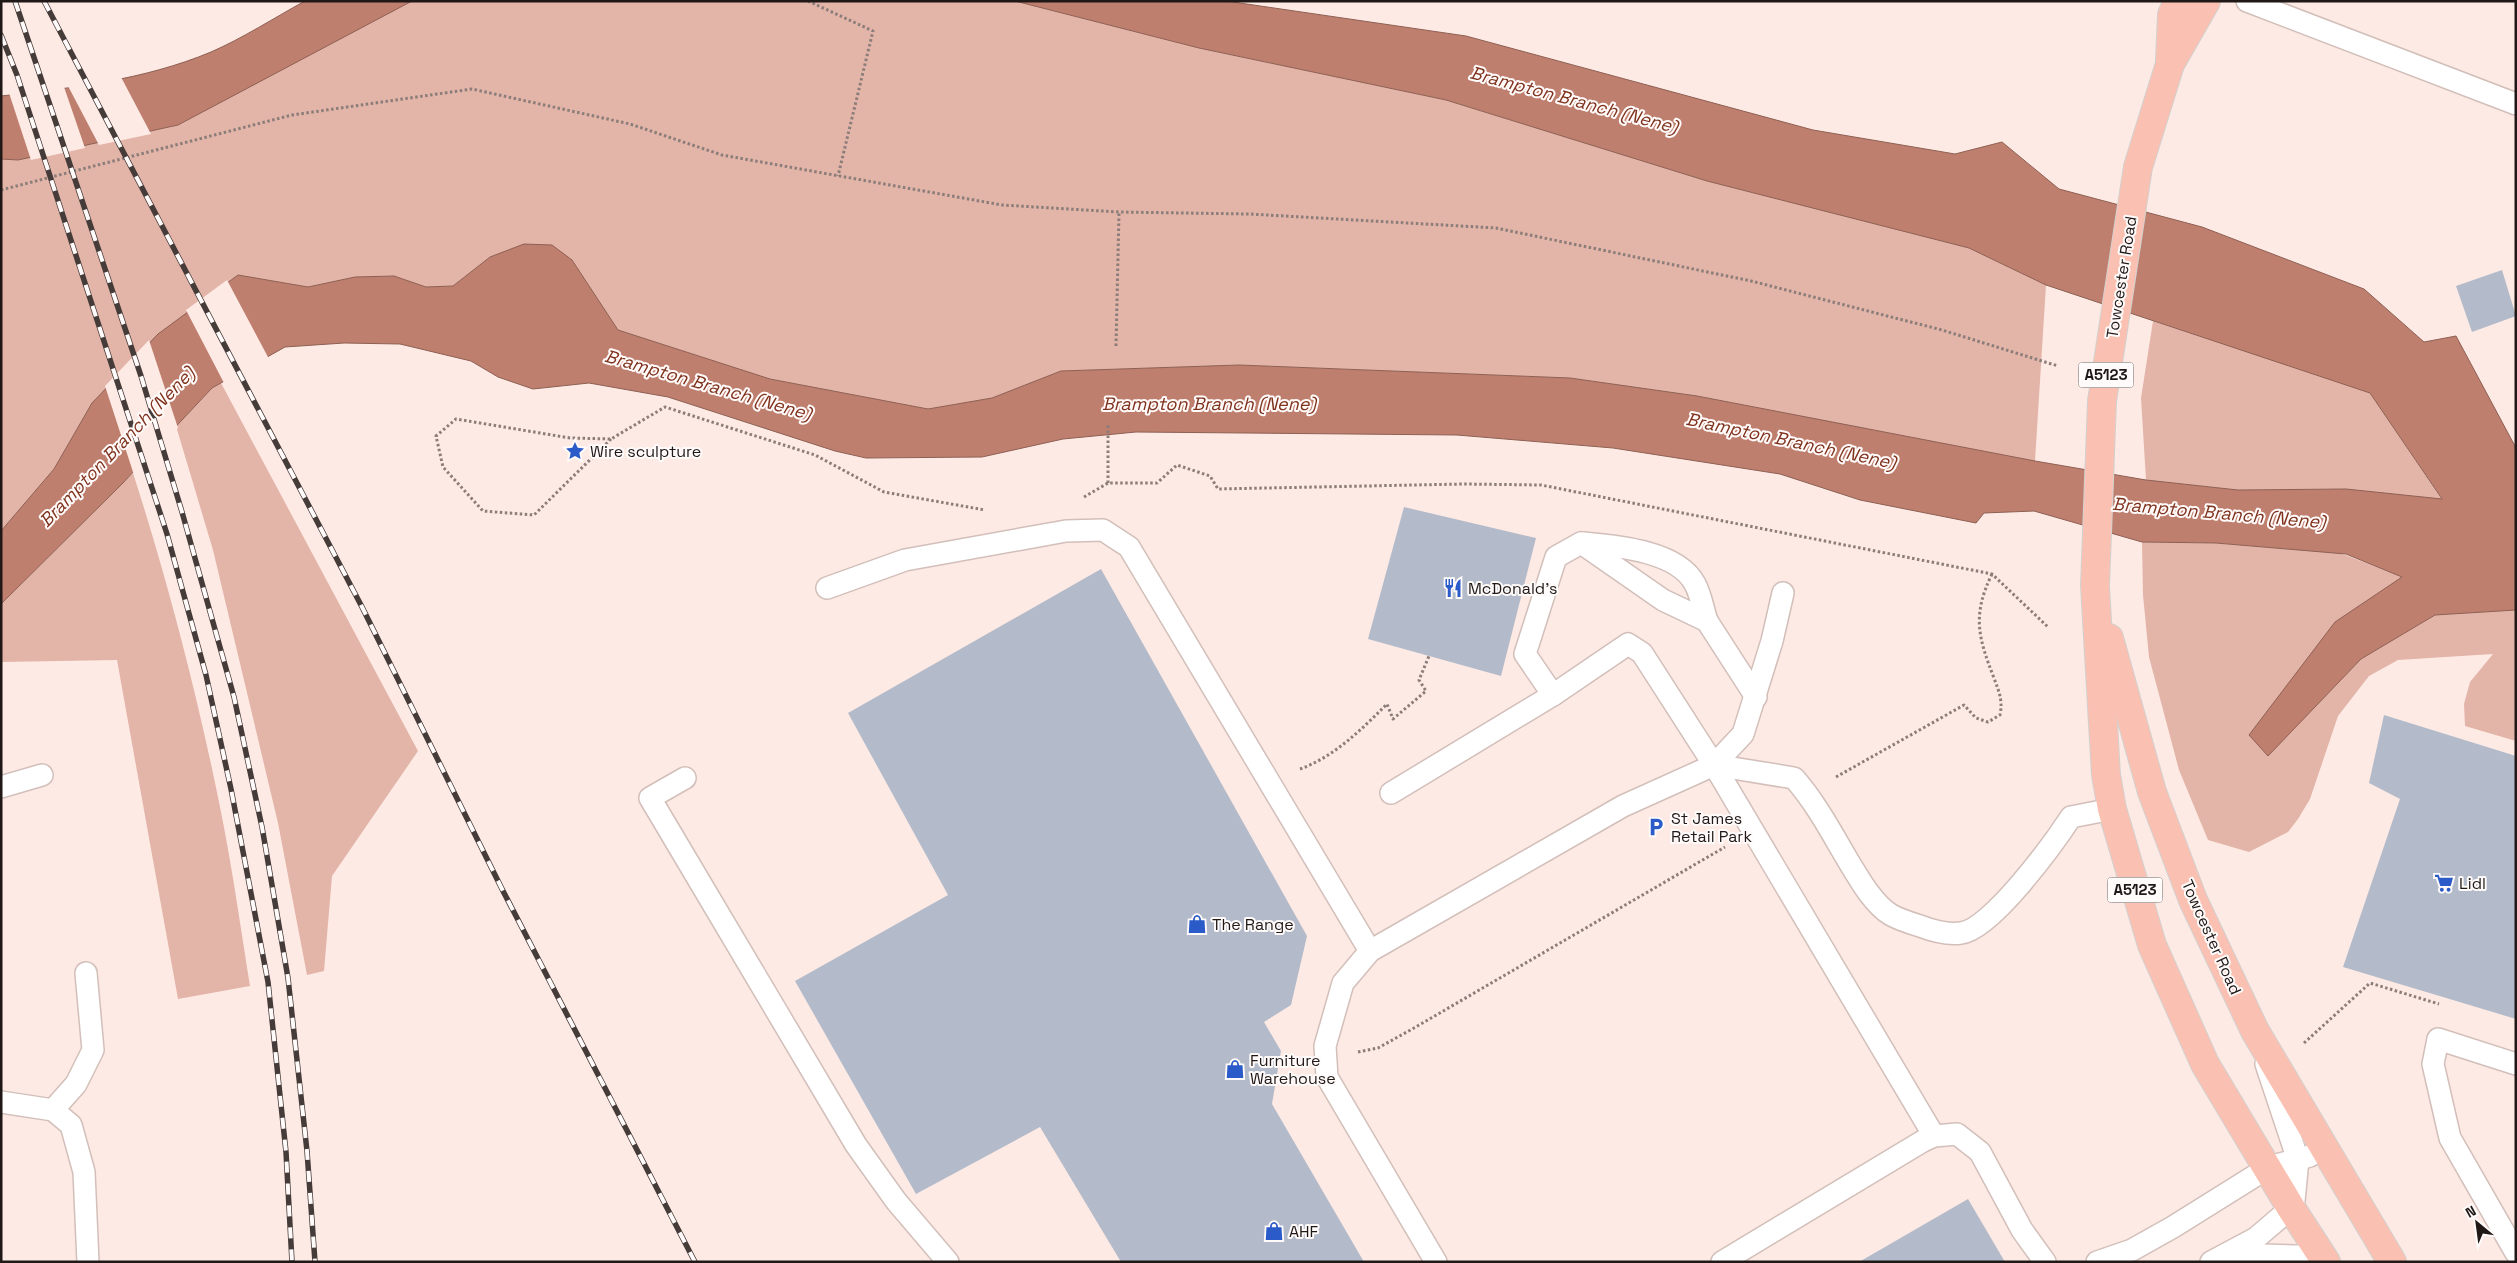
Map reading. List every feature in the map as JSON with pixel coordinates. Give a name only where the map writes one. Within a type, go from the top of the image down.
[{"type":"main road","name":"Towcester Road","points":[[2206,1],[2170,64],[2138,167],[2102,401],[2095,586],[2106,775],[2112,809],[2152,945],[2205,1064],[2326,1262]]},
{"type":"main road","name":"Towcester Road","points":[[2170,64],[2174,6]]},
{"type":"main road","name":"Towcester Road","points":[[2095,586],[2152,792],[2193,900],[2255,1031],[2392,1262]]},
{"type":"lane","points":[[2247,1],[2516,104]]},
{"type":"lane","points":[[827,588],[905,560],[1066,531],[1103,530],[1130,548],[1370,951]]},
{"type":"lane","points":[[1581,542],[1663,600],[1707,621]]},
{"type":"lane","points":[[1554,695],[1525,654],[1556,557],[1581,542],[1619,546],[1673,561],[1695,583],[1707,621],[1756,697]]},
{"type":"lane","points":[[1436,1262],[1327,1077],[1325,1046],[1344,983],[1370,951],[1622,806],[1714,765],[1743,734],[1756,697],[1783,593]]},
{"type":"lane","points":[[1391,793],[1554,695],[1628,644],[1642,653],[1714,765],[1934,1136]]},
{"type":"lane","points":[[1714,765],[1794,778],[1809,795],[1869,893],[1891,917],[1941,933],[1963,934],[1984,921],[2042,861],[2071,817],[2112,809]]},
{"type":"lane","points":[[1,787],[42,775]]},
{"type":"lane","points":[[685,778],[650,798],[856,1145],[896,1201],[948,1262]]},
{"type":"lane","points":[[53,1110],[76,1084],[92,1050],[86,973]]},
{"type":"lane","points":[[2218,1258],[2256,1238],[2292,1208],[2294,1201],[2298,1160],[2255,1031]]},
{"type":"lane","points":[[2516,1064],[2438,1039],[2432,1064],[2450,1138],[2516,1253]]},
{"type":"lane","points":[[1,1102],[53,1110],[71,1125],[84,1172],[88,1262]]},
{"type":"lane","points":[[1722,1262],[1934,1136],[1957,1134],[1980,1152],[2022,1230],[2047,1261]]},
{"type":"lane","points":[[2097,1262],[2132,1250],[2173,1227],[2268,1167],[2327,1151]]},
{"type":"lane","points":[[2218,1258],[2298,1256],[2303,1262]]},
{"type":"path","points":[[808,1],[873,32],[838,176]]},
{"type":"path","points":[[1,190],[292,115],[472,89],[630,124],[722,155],[1002,205],[1119,212],[1249,214],[1496,228],[1750,281],[1942,330],[2058,366]]},
{"type":"path","points":[[1116,346],[1119,212]]},
{"type":"path","points":[[610,440],[570,438],[456,418],[436,436],[443,467],[484,511],[534,515],[610,440],[665,407],[815,455],[884,492],[987,510]]},
{"type":"path","points":[[1108,425],[1108,483]]},
{"type":"path","points":[[1082,498],[1108,483],[1119,481]]},
{"type":"path","points":[[1269,780],[1310,766],[1356,734],[1387,704],[1393,719],[1426,691],[1420,680],[1430,656]]},
{"type":"path","points":[[2277,1068],[2370,983],[2443,1006]]},
{"type":"shaded area","points":[[412,1],[1015,1],[1199,48],[1446,100],[1707,181],[1969,248],[2046,285],[2035,461],[1697,396],[1570,378],[1239,365],[1061,371],[992,398],[928,409],[770,379],[618,330],[572,260],[490,257],[453,286],[426,287],[394,276],[355,277],[308,287],[238,275],[92,403],[54,469],[1,531],[1,159],[18,160]]},
{"type":"shaded area","points":[[2153,321],[2370,393],[2442,500],[2346,489],[2238,490],[2146,480],[2141,398]]},
{"type":"shaded area","points":[[221,383],[418,751],[332,876],[324,971],[307,975],[278,823],[213,550],[176,426],[212,388]]},
{"type":"shaded area","points":[[133,473],[171,600],[203,730],[226,838],[250,986],[178,999],[117,660],[1,662],[1,604]]},
{"type":"shaded area","points":[[2142,542],[2216,543],[2340,553],[2403,577],[2335,622],[2267,756],[2361,659],[2435,615],[2516,610],[2516,741],[2465,726],[2464,704],[2470,682],[2493,654],[2398,660],[2369,676],[2338,716],[2310,799],[2288,832],[2249,852],[2208,840],[2179,770],[2149,657],[2143,595]]},
{"type":"water","points":[[305,1],[412,1],[178,125],[18,160],[1,159],[1,96],[108,82],[186,62],[235,41]]},
{"type":"water","name":"Brampton Branch (Nene)","points":[[1015,1],[1226,1],[1466,36],[1813,130],[1955,154],[2002,142],[2059,189],[2202,227],[2364,289],[2424,342],[2456,336],[2516,448],[2516,610],[2435,615],[2361,659],[2268,756],[2249,735],[2335,622],[2402,577],[2346,554],[2216,543],[2142,542],[2034,511],[1984,513],[1976,523],[1860,500],[1780,474],[1613,448],[1457,435],[1136,432],[1063,439],[982,457],[866,458],[835,451],[668,397],[589,383],[533,389],[498,377],[471,361],[400,344],[344,343],[285,347],[212,388],[122,484],[1,604],[1,531],[54,469],[92,403],[158,334],[238,275],[308,287],[355,277],[394,276],[426,287],[453,286],[490,257],[524,244],[552,245],[572,260],[618,330],[770,379],[928,409],[992,398],[1061,371],[1239,365],[1570,378],[1697,396],[2035,461],[2146,480],[2238,490],[2346,489],[2442,499],[2370,393],[2046,285],[1969,248],[1707,181],[1446,100],[1199,48]]},
{"type":"pier","points":[[121,77],[151,134],[99,145],[68,86]]},
{"type":"pier","points":[[64,87],[85,148],[31,160],[9,93]]},
{"type":"pier","points":[[227,280],[269,359],[224,383],[186,310]]},
{"type":"pier","points":[[149,340],[178,428],[134,475],[105,386]]},
{"type":"building","points":[[2502,270],[2516,316],[2472,332],[2456,286]]},
{"type":"building","name":"McDonald's","points":[[1404,507],[1536,538],[1501,676],[1368,639]]},
{"type":"building","points":[[1101,569],[1307,936],[1291,1005],[1264,1022],[1281,1051],[1272,1104],[1364,1262],[1121,1262],[1040,1127],[916,1194],[795,981],[948,895],[848,713]]},
{"type":"building","name":"Lidl","points":[[2384,715],[2516,756],[2516,1019],[2343,967],[2400,799],[2369,783]]},
{"type":"building","points":[[1968,1199],[2005,1262],[1859,1262]]},
{"type":"railway","points":[[15,1],[141,376],[182,512],[234,697],[262,827],[288,978],[307,1151],[315,1262]]},
{"type":"railway","points":[[44,1],[362,607],[502,889],[695,1262]]},
{"type":"railway","points":[[1,35],[17,75],[167,534],[206,675],[231,789],[268,982],[286,1152],[292,1262]]},
{"type":"place","name":"Wire sculpture","points":[[575,451]]},
{"type":"place","name":"McDonald's","points":[[1453,588]]},
{"type":"place","name":"St James Retail Park","points":[[1656,827]]},
{"type":"place","name":"Lidl","points":[[2444,883]]},
{"type":"place","name":"The Range","points":[[1197,924]]},
{"type":"place","name":"Furniture Warehouse","points":[[1235,1069]]},
{"type":"place","name":"AHF","points":[[1274,1231]]}]
